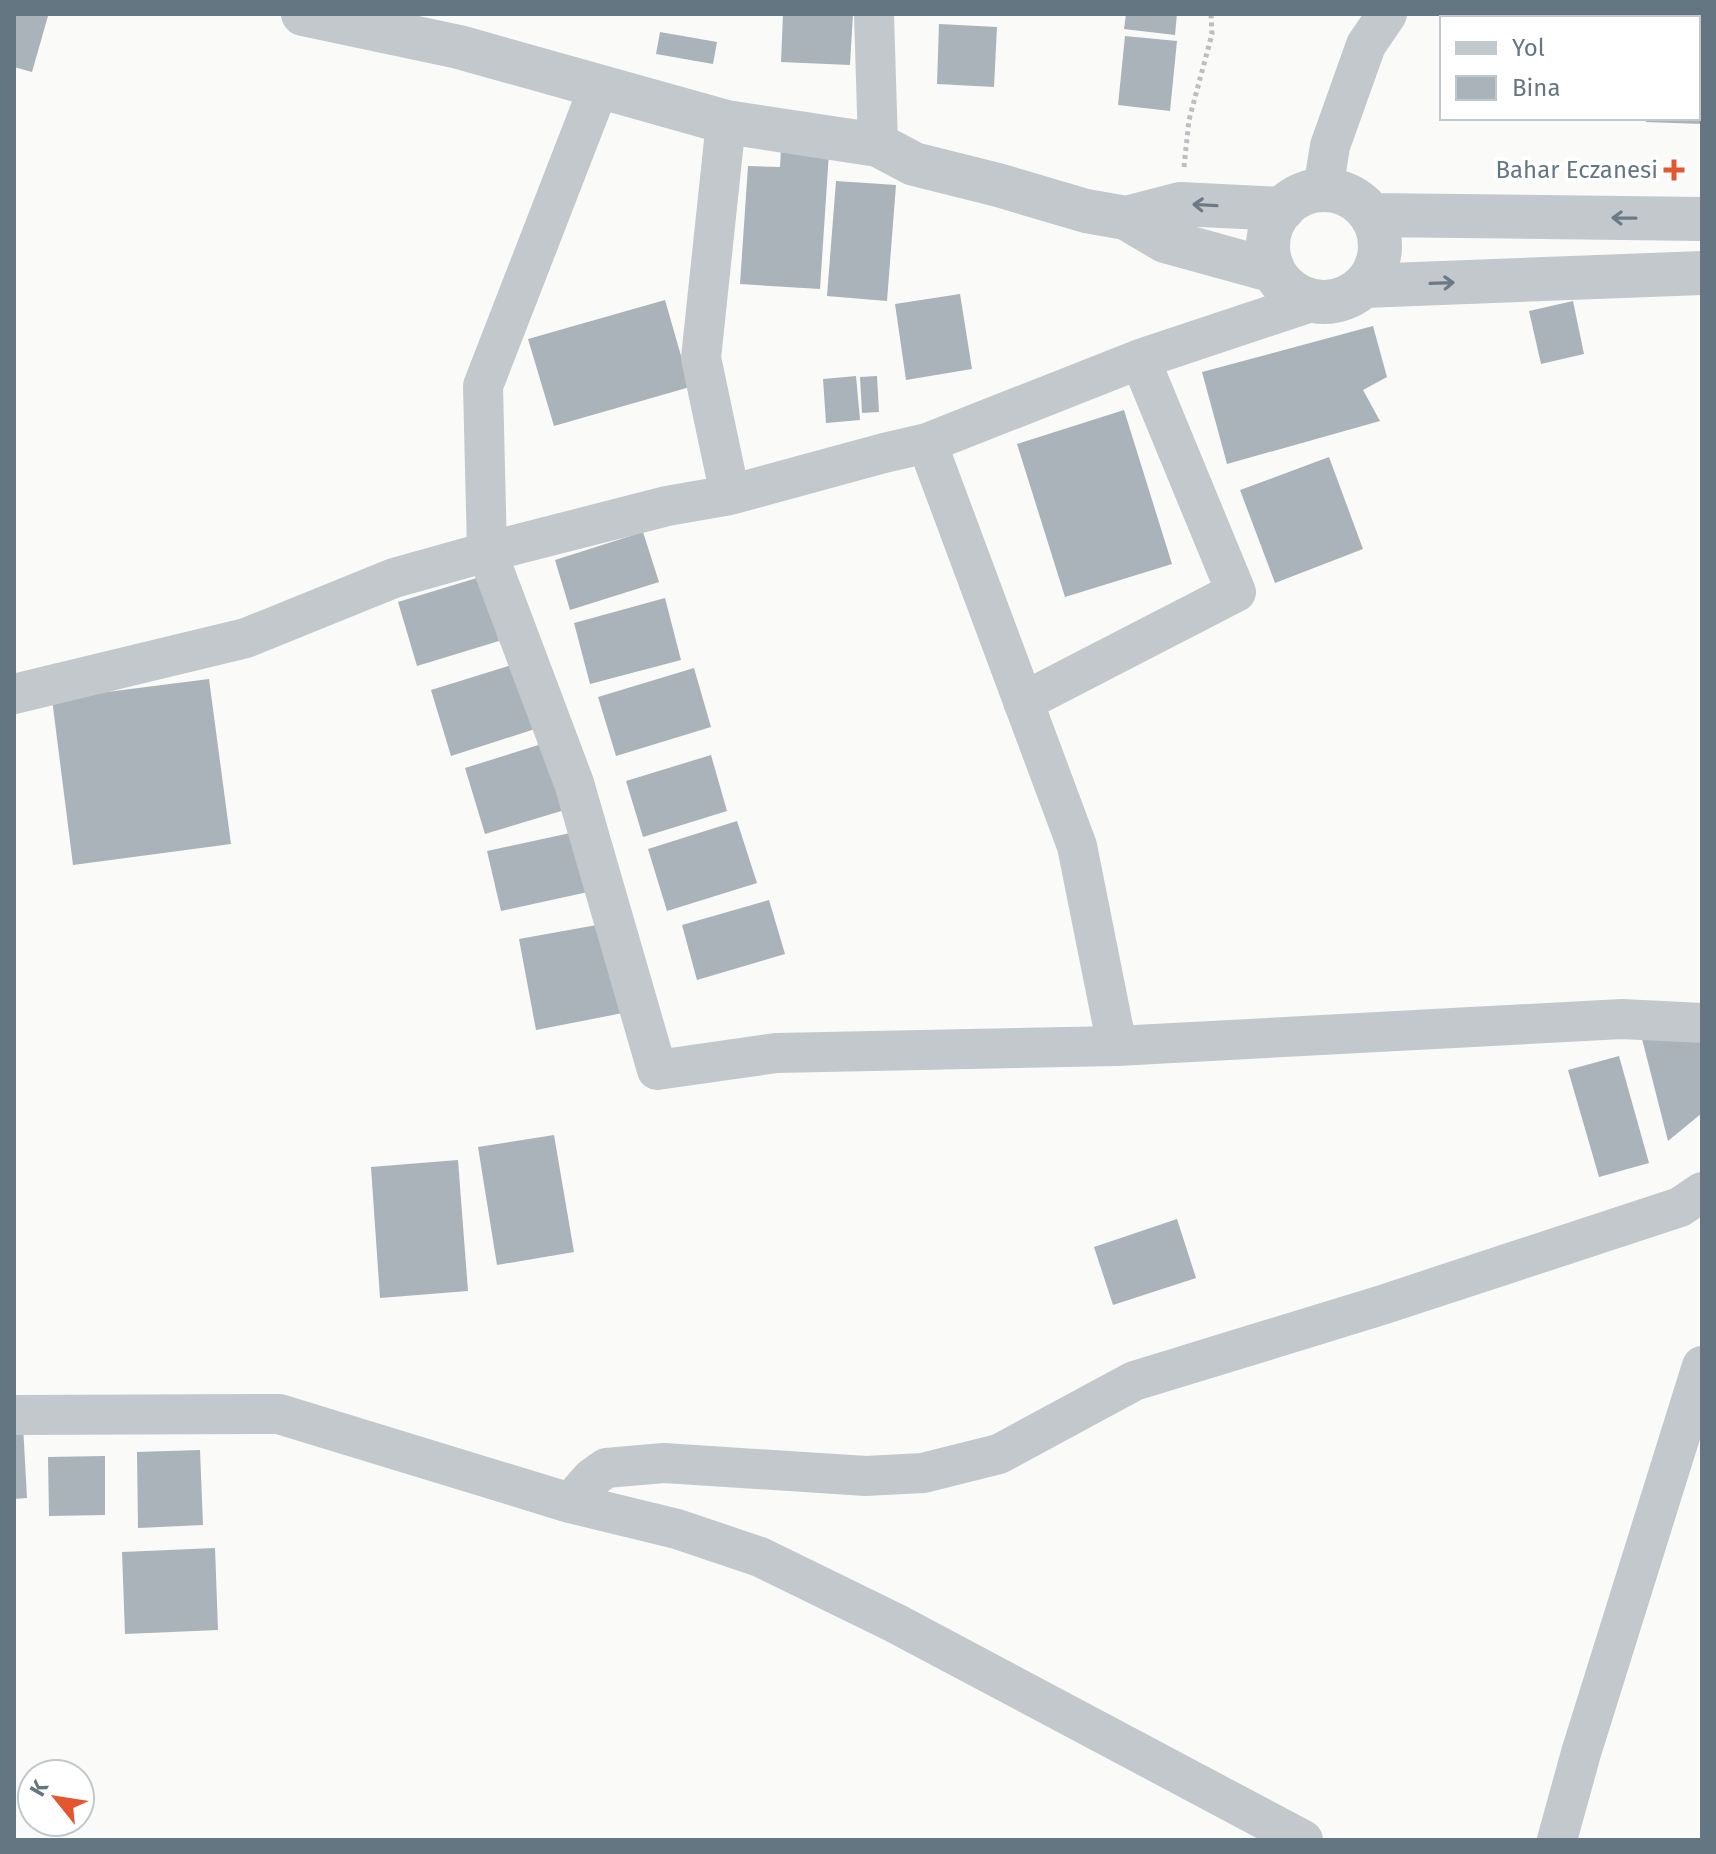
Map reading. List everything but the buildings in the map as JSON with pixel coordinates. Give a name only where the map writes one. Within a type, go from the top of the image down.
[{"type":"street","points":[[303,14],[459,47],[726,122],[878,145],[914,164],[1086,211],[1126,218],[1165,241],[1274,271]]},
{"type":"street","points":[[874,14],[878,145]]},
{"type":"street","points":[[1323,190],[1330,146],[1366,45],[1387,14]]},
{"type":"street","points":[[599,87],[483,386],[487,552],[574,783],[657,1070],[776,1053],[1117,1046],[1622,1019],[1702,1023]]},
{"type":"street","points":[[726,122],[701,358],[730,495]]},
{"type":"street","points":[[14,694],[246,638],[394,578],[487,552],[667,506],[730,495],[927,443],[1140,359],[1314,301],[1348,297],[1364,286],[1375,270],[1380,252],[1379,233],[1372,215],[1359,201],[1342,193],[1323,190],[1308,192],[1294,199],[1273,223],[1269,238],[1269,255],[1274,271],[1284,285],[1314,301]]},
{"type":"street","points":[[1126,218],[1180,204],[1283,209]]},
{"type":"street","points":[[1372,215],[1702,219]]},
{"type":"street","points":[[1364,286],[1702,273]]},
{"type":"street","points":[[1023,702],[1236,592],[1140,359]]},
{"type":"street","points":[[927,443],[1077,846],[1117,1046]]},
{"type":"street","points":[[570,1503],[592,1478],[606,1468],[664,1463],[866,1476],[923,1473],[999,1454],[1134,1381],[1382,1305],[1680,1207],[1702,1192]]},
{"type":"street","points":[[1557,1840],[1581,1753],[1702,1366]]},
{"type":"street","points":[[14,1415],[279,1414],[570,1503],[677,1529],[760,1557],[895,1623],[1303,1840]]},
{"type":"path","points":[[1180,204],[1189,120],[1212,34],[1211,14]]},
{"type":"place","name":"Bahar Eczanesi","points":[[1674,170]]}]
